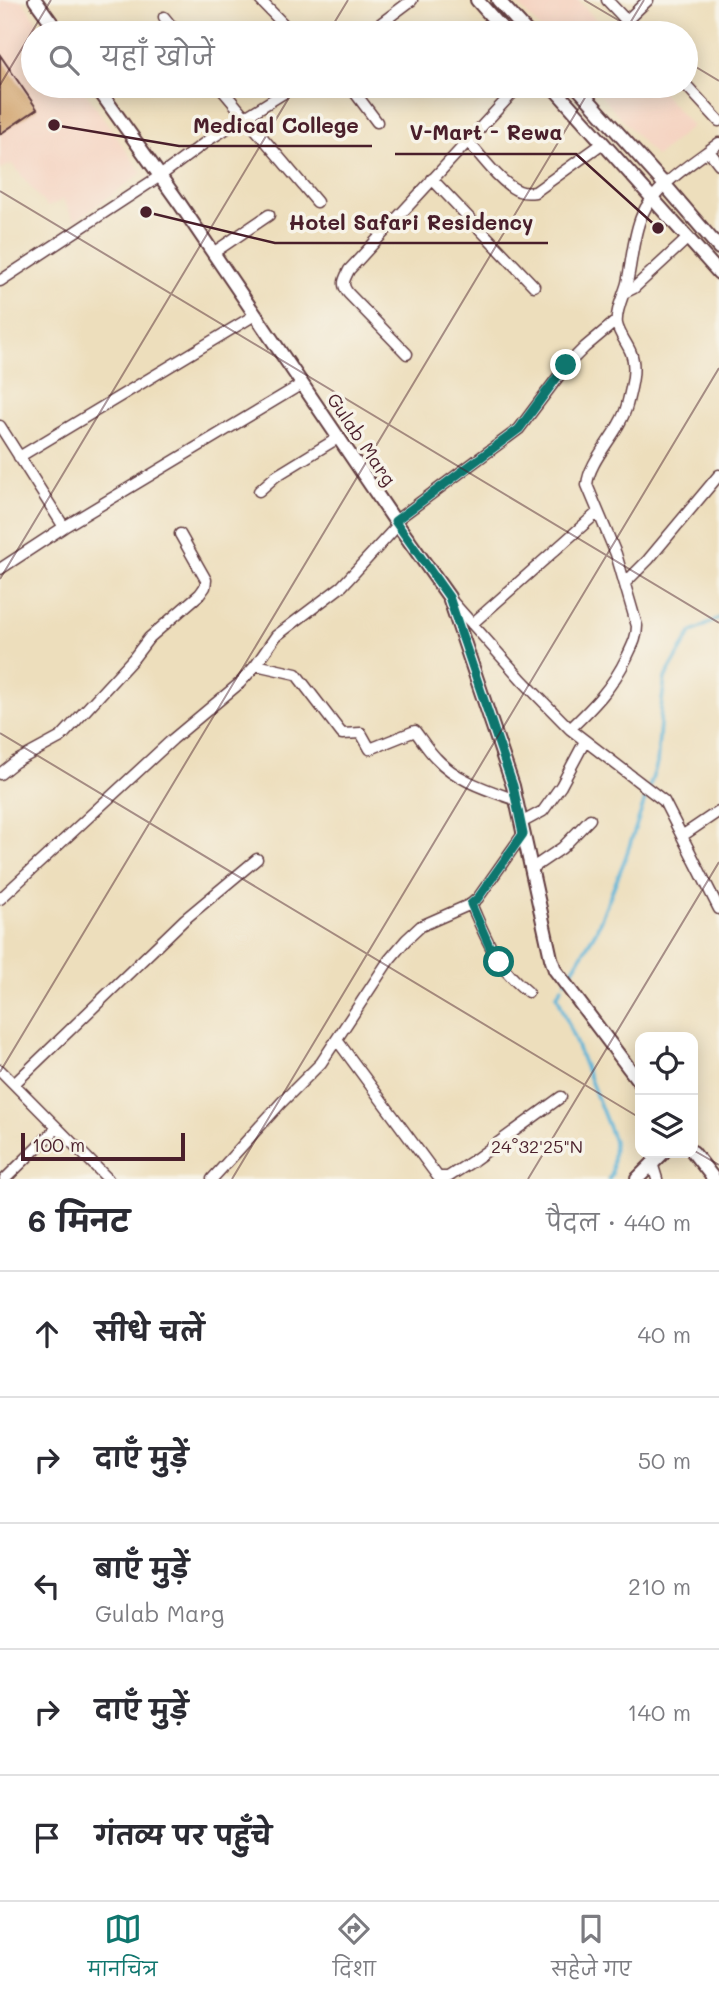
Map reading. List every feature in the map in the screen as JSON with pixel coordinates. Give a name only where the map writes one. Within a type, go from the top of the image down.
[{"type":"street","points":[[35,0],[50,21]]},
{"type":"street","points":[[260,0],[280,21]]},
{"type":"street","points":[[384,21],[412,0]]},
{"type":"street","points":[[477,0],[495,21]]},
{"type":"street","points":[[498,0],[517,21]]},
{"type":"street","points":[[607,0],[626,20],[648,0]]},
{"type":"street","points":[[164,17],[167,21]]},
{"type":"street","name":"Gulab Marg","points":[[105,98],[449,597],[513,786],[555,970],[635,1076]]},
{"type":"street","points":[[228,98],[317,202]]},
{"type":"street","points":[[0,281],[160,176],[210,139],[276,98]]},
{"type":"street","points":[[359,98],[377,122]]},
{"type":"street","points":[[407,354],[343,288],[343,281],[349,270],[508,98]]},
{"type":"street","points":[[563,98],[719,273]]},
{"type":"street","points":[[587,98],[719,248]]},
{"type":"street","points":[[698,98],[719,121]]},
{"type":"street","points":[[467,141],[505,181],[524,193],[535,192],[603,142]]},
{"type":"street","points":[[570,729],[610,687],[637,634],[625,583],[587,485],[587,476],[619,426],[634,371],[633,360],[619,332],[617,321],[642,215],[652,198],[665,185],[719,143]]},
{"type":"street","points":[[709,151],[719,164]]},
{"type":"street","points":[[432,179],[534,286]]},
{"type":"street","points":[[213,253],[269,215]]},
{"type":"street","points":[[624,293],[634,288],[688,238]]},
{"type":"street","points":[[19,457],[255,315]]},
{"type":"street","points":[[0,899],[173,739],[240,683],[256,666],[276,636],[342,586],[396,523],[519,429],[566,365],[617,321]]},
{"type":"street","points":[[0,569],[64,527],[302,384]]},
{"type":"street","points":[[0,426],[64,527]]},
{"type":"street","points":[[259,491],[276,476],[338,438]]},
{"type":"street","points":[[625,583],[648,560],[719,475]]},
{"type":"street","points":[[472,624],[598,512]]},
{"type":"street","points":[[0,774],[15,762],[61,737],[149,638],[205,587],[206,580],[180,534]]},
{"type":"street","points":[[449,597],[522,680],[570,729],[664,801],[719,909]]},
{"type":"street","points":[[256,666],[296,674],[342,734],[361,733],[370,749],[415,731],[451,772],[478,787],[516,800]]},
{"type":"street","points":[[212,1179],[321,1063],[389,960],[406,940],[421,926],[471,904],[478,898],[522,829],[543,811],[561,786],[585,741]]},
{"type":"street","points":[[681,836],[719,811]]},
{"type":"street","points":[[531,869],[562,848],[590,819]]},
{"type":"street","points":[[14,1084],[185,919],[257,859]]},
{"type":"street","points":[[471,904],[495,956],[511,979],[528,992]]},
{"type":"street","points":[[337,1040],[441,1178],[448,1177],[473,1161],[562,1097]]},
{"type":"street","points":[[0,1070],[108,1179]]},
{"type":"street","points":[[5,1179],[57,1128]]},
{"type":"street","points":[[637,1179],[658,1158]]},
{"type":"street","points":[[698,1158],[714,1179]]},
{"type":"street","points":[[652,1163],[657,1179]]},
{"type":"shaded area","points":[[0,0],[22,0],[37,21],[21,21],[21,98],[89,98],[142,173],[75,221],[63,200],[47,207],[12,164],[0,169]]},
{"type":"shaded area","points":[[514,0],[578,0],[597,21],[533,21]]},
{"type":"shaded area","points":[[603,98],[667,98],[692,126],[656,157]]},
{"type":"building","points":[[0,55],[21,86],[21,98],[29,98],[37,109],[0,134]]},
{"type":"waterway","points":[[566,981],[596,931],[625,859],[657,764],[665,678],[691,633],[719,618]]},
{"type":"waterway","points":[[562,987],[557,995],[614,1141],[612,1174],[609,1179]]},
{"type":"place","name":"Medical College","points":[[54,125]]},
{"type":"place","name":"Hotel Safari Residency","points":[[146,212]]},
{"type":"place","name":"V-Mart - Rewa","points":[[658,228]]},
{"type":"route","points":[[499,962],[471,904],[523,834],[513,786],[449,597],[395,521],[519,429],[566,365]]}]
